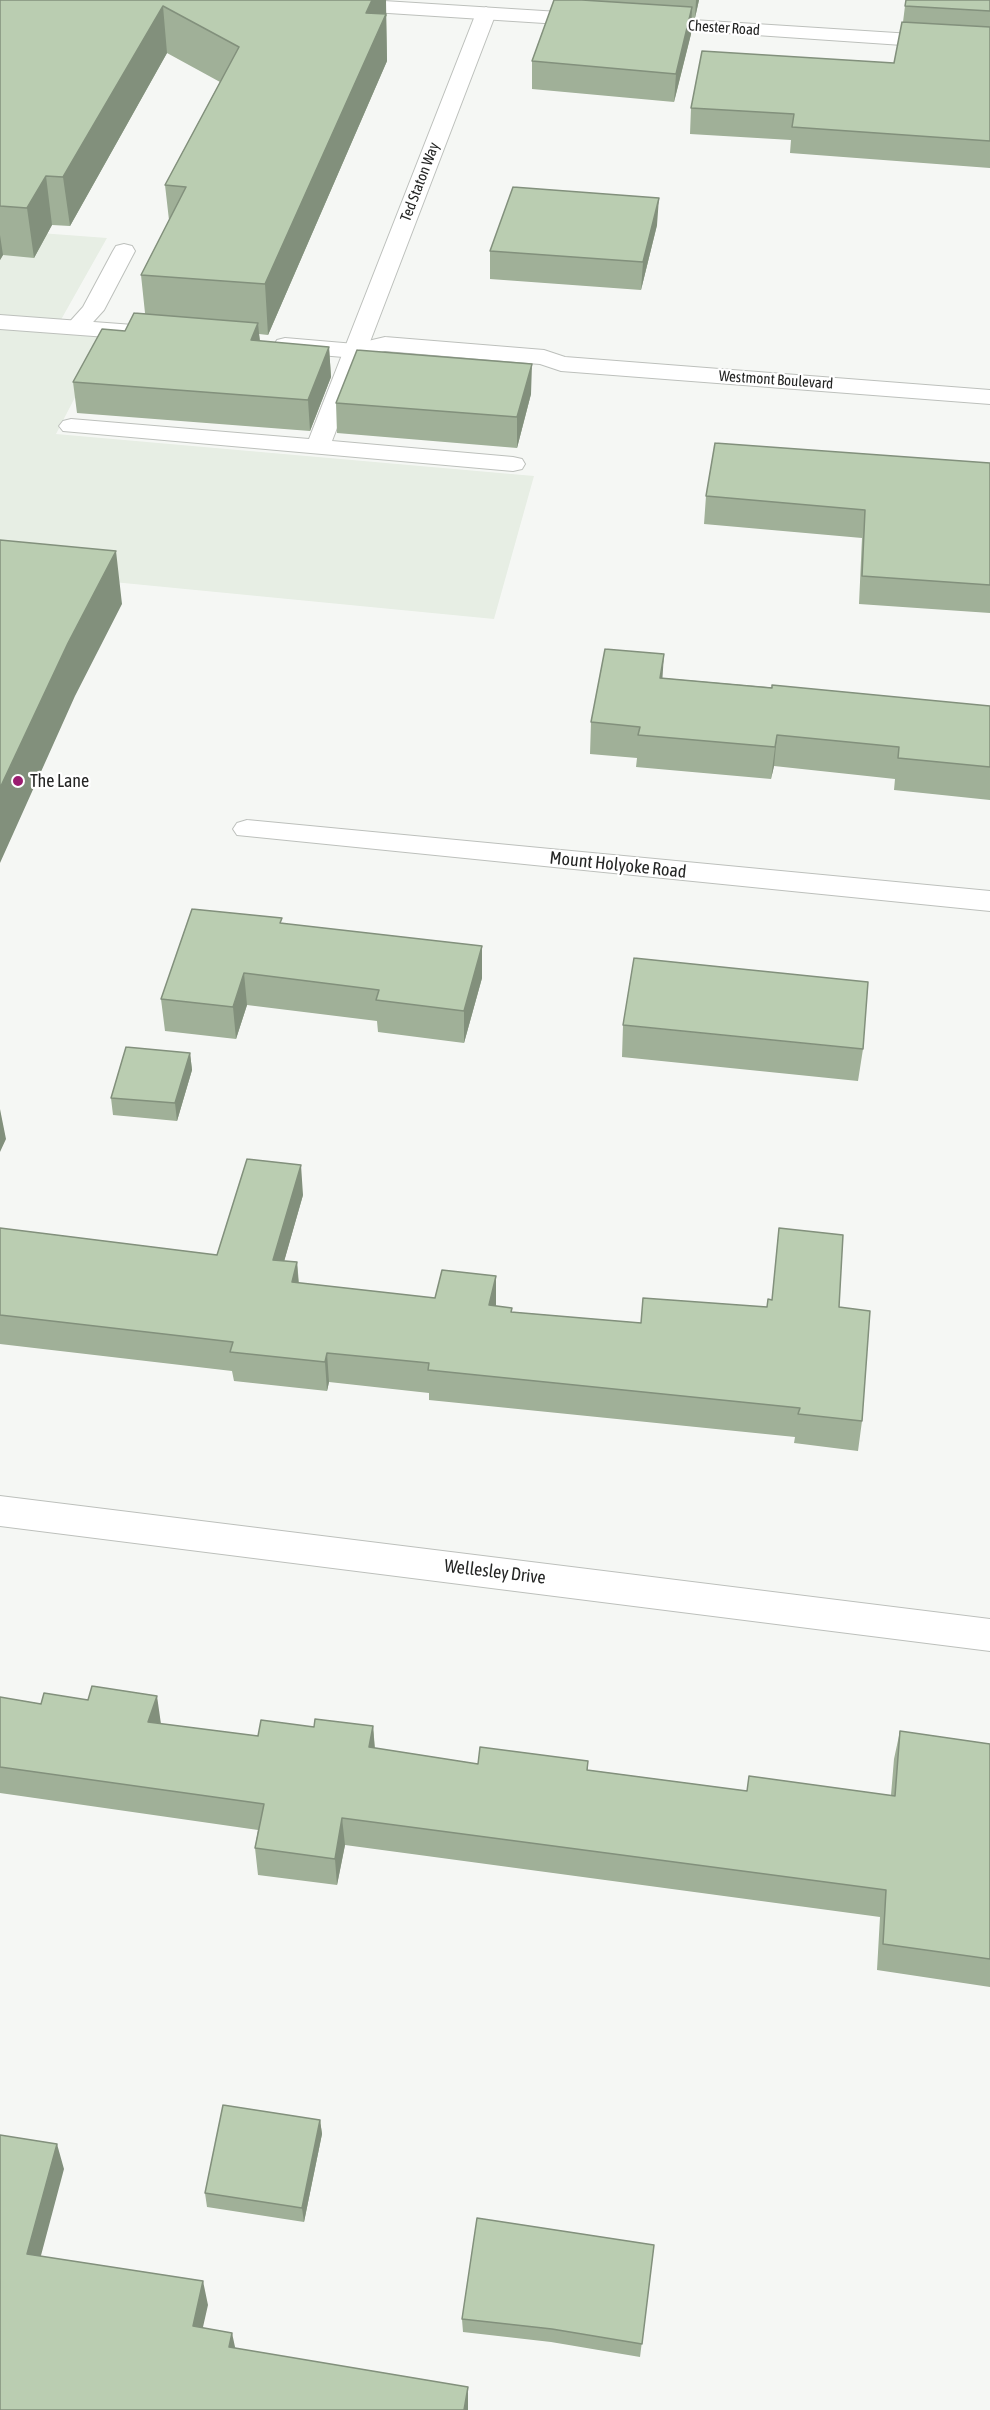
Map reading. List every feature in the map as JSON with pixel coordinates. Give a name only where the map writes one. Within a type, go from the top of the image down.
[{"type":"street","points":[[279,0],[607,21]]},
{"type":"street","name":"Ted Staton Way","points":[[318,447],[486,13]]},
{"type":"street","name":"Chester Road","points":[[630,22],[990,45]]},
{"type":"street","points":[[76,327],[93,310],[124,251]]},
{"type":"street","points":[[0,322],[168,335]]},
{"type":"street","name":"Westmont Boulevard","points":[[262,343],[355,351],[382,363],[542,372],[561,364],[990,397]]},
{"type":"street","points":[[71,426],[513,464]]},
{"type":"street","name":"Mount Holyoke Road","points":[[247,829],[990,901]]},
{"type":"street","name":"Wellesley Drive","points":[[0,1511],[990,1635]]},
{"type":"shaded area","points":[[0,230],[107,238],[58,325],[110,330],[56,434],[534,476],[494,619],[0,571]]},
{"type":"building","points":[[0,0],[372,0],[366,13],[386,14],[265,284],[141,275],[186,187],[165,185],[239,47],[163,6],[63,177],[46,176],[27,208],[0,206]]},
{"type":"building","points":[[554,0],[692,7],[676,74],[532,61]]},
{"type":"building","points":[[906,0],[990,0],[990,11],[905,6]]},
{"type":"building","points":[[902,22],[990,27],[990,141],[792,127],[794,114],[691,108],[702,51],[894,63]]},
{"type":"building","points":[[513,187],[659,198],[643,262],[490,251]]},
{"type":"building","points":[[134,313],[258,323],[251,340],[329,347],[308,400],[73,382],[102,329],[125,331]]},
{"type":"building","points":[[357,350],[532,364],[517,417],[336,403]]},
{"type":"building","points":[[715,443],[990,463],[990,585],[862,576],[865,510],[706,496]]},
{"type":"building","points":[[0,540],[116,551],[68,643],[0,788]]},
{"type":"building","points":[[605,649],[664,654],[660,678],[772,688],[772,685],[990,706],[990,767],[898,758],[899,747],[777,735],[775,747],[638,735],[640,727],[591,722]]},
{"type":"building","points":[[192,909],[282,918],[280,923],[482,946],[464,1011],[376,1000],[379,990],[244,973],[233,1007],[161,999]]},
{"type":"building","points":[[634,958],[868,982],[863,1049],[623,1025]]},
{"type":"building","points":[[126,1047],[190,1053],[175,1103],[111,1098]]},
{"type":"building","points":[[247,1159],[301,1165],[273,1260],[297,1262],[292,1282],[435,1298],[442,1270],[496,1276],[489,1305],[512,1308],[511,1312],[641,1323],[643,1298],[767,1307],[768,1299],[772,1300],[779,1228],[843,1235],[839,1307],[870,1311],[862,1421],[798,1414],[800,1408],[428,1370],[429,1363],[327,1353],[325,1362],[230,1352],[233,1342],[0,1315],[0,1228],[217,1255]]},
{"type":"building","points":[[92,1686],[157,1696],[148,1722],[258,1736],[261,1720],[314,1727],[315,1719],[373,1726],[369,1747],[478,1764],[480,1747],[588,1761],[587,1770],[747,1791],[749,1776],[895,1796],[900,1731],[990,1744],[990,1959],[883,1944],[886,1890],[342,1818],[335,1859],[255,1848],[264,1804],[0,1767],[0,1697],[41,1704],[44,1693],[88,1700]]},
{"type":"building","points":[[223,2105],[320,2120],[302,2208],[205,2193]]},
{"type":"building","points":[[0,2135],[57,2144],[27,2254],[203,2281],[193,2326],[232,2333],[229,2347],[468,2387],[464,2410],[0,2410]]},
{"type":"building","points":[[477,2218],[654,2245],[642,2344],[552,2329],[462,2319]]},
{"type":"place","name":"The Lane","points":[[18,781]]}]
